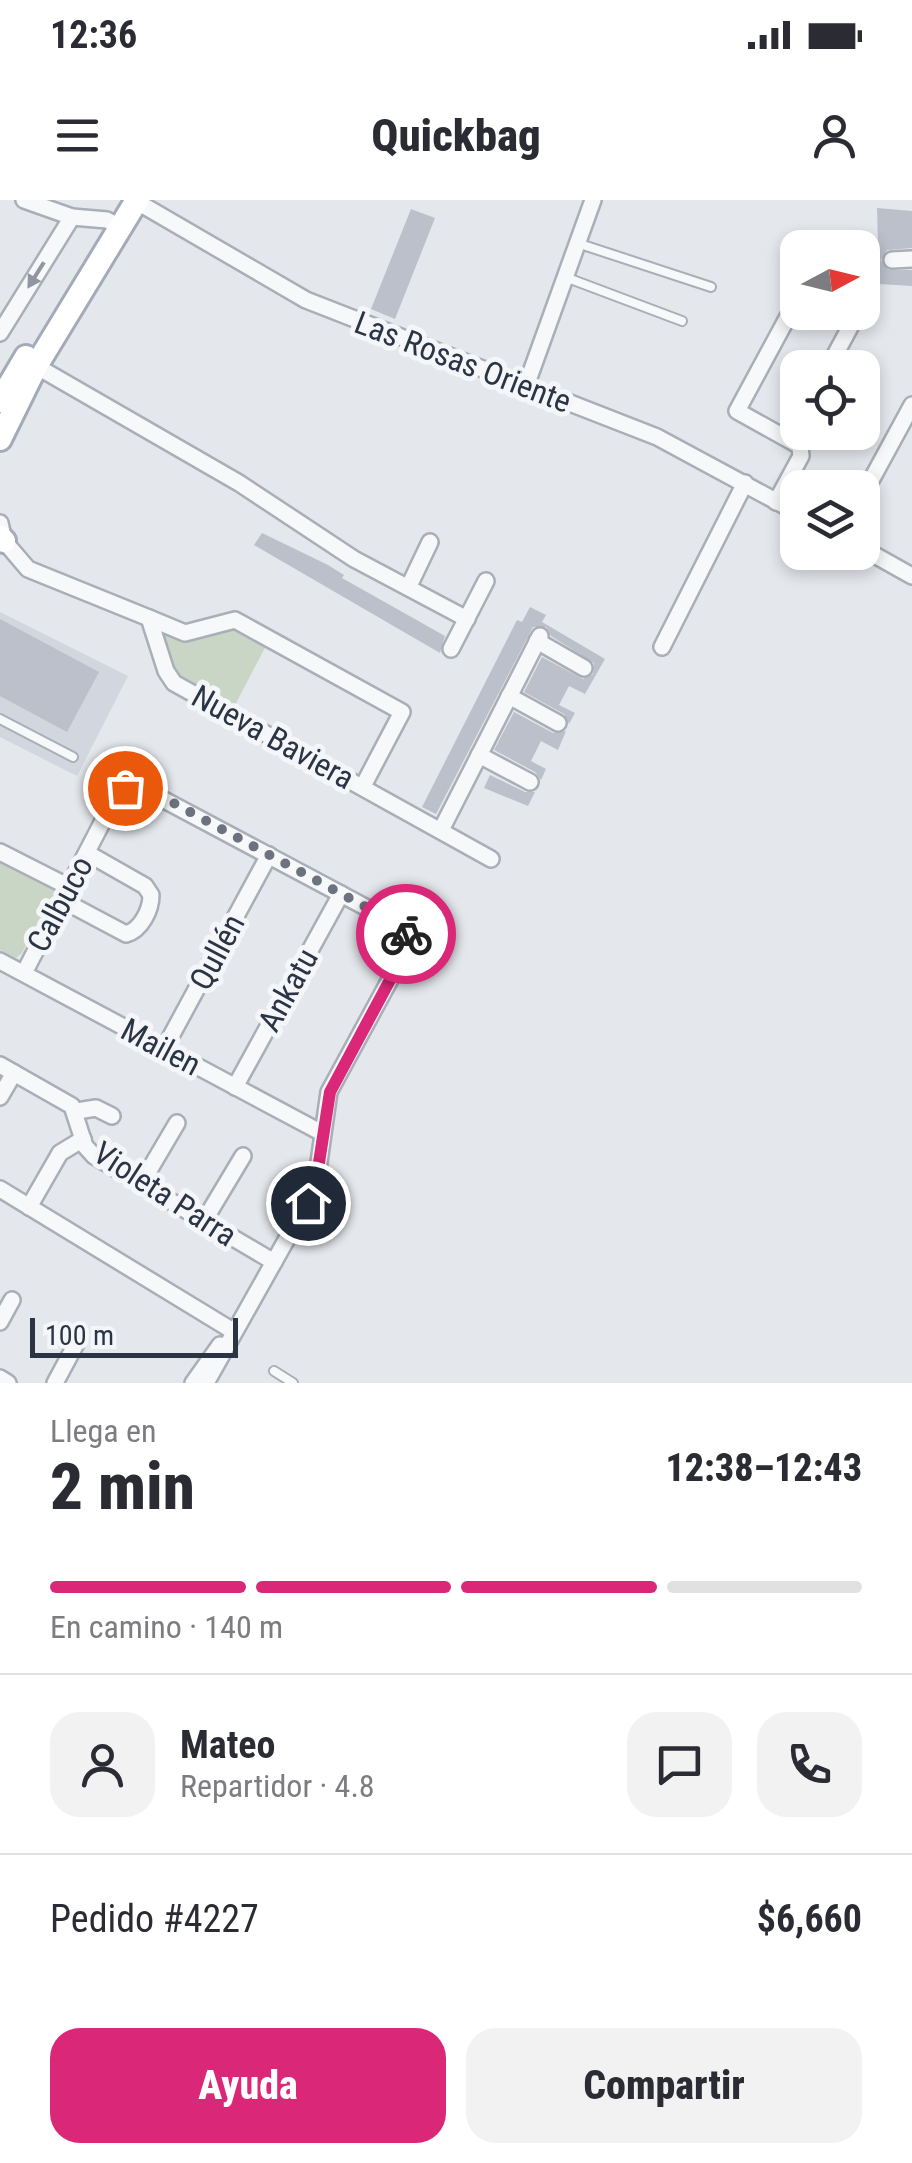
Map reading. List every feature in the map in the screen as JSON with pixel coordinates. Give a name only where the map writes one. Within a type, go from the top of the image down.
[{"type":"main road","points":[[0,400],[132,200]]},
{"type":"main road","points":[[0,439],[114,224]]},
{"type":"street","points":[[24,200],[72,217],[114,224]]},
{"type":"street","name":"Las Rosas Oriente","points":[[132,200],[306,300],[670,442],[780,504]]},
{"type":"street","points":[[526,386],[593,200]]},
{"type":"street","points":[[0,333],[72,217]]},
{"type":"street","points":[[892,260],[912,260]]},
{"type":"street","points":[[780,427],[737,411],[781,330]]},
{"type":"street","points":[[36,366],[239,483],[354,559],[467,619]]},
{"type":"street","points":[[877,470],[912,406]]},
{"type":"street","points":[[776,502],[800,450]]},
{"type":"street","points":[[662,647],[745,483]]},
{"type":"street","points":[[1,534],[28,570],[185,633],[235,620],[402,712],[363,786]]},
{"type":"street","points":[[409,586],[430,542]]},
{"type":"street","points":[[880,558],[912,576]]},
{"type":"street","points":[[452,649],[486,581]]},
{"type":"street","name":"Nueva Baviera","points":[[149,618],[174,684],[491,859]]},
{"type":"street","points":[[440,830],[538,638],[584,668]]},
{"type":"street","points":[[509,696],[558,723]]},
{"type":"street","points":[[479,754],[530,782]]},
{"type":"street","name":"Calbuco","points":[[24,974],[117,794],[130,786],[142,786],[269,855]]},
{"type":"street","points":[[0,852],[126,934],[139,927],[151,903],[150,891],[86,853]]},
{"type":"street","points":[[206,1383],[308,1203],[318,1169],[330,1092],[405,952],[407,937],[399,925],[269,855]]},
{"type":"street","name":"Qullén","points":[[164,1048],[269,855]]},
{"type":"street","name":"Ankatu","points":[[235,1087],[341,894]]},
{"type":"street","name":"Mailen","points":[[0,960],[322,1133]]},
{"type":"street","points":[[0,1097],[7,1069]]},
{"type":"street","name":"Violeta Parra","points":[[7,1069],[66,1101],[76,1111],[83,1139],[94,1156],[274,1262]]},
{"type":"street","name":"Violeta Parra","points":[[76,1111],[96,1108],[112,1116]]},
{"type":"street","points":[[141,1184],[177,1123]]},
{"type":"street","points":[[29,1207],[60,1153],[83,1139]]},
{"type":"street","points":[[204,1221],[243,1156]]},
{"type":"street","points":[[0,1189],[233,1331]]},
{"type":"street","points":[[0,1322],[12,1300]]},
{"type":"street","points":[[193,1383],[233,1331]]},
{"type":"street","points":[[55,1383],[77,1342]]},
{"type":"street","points":[[0,1378],[8,1383]]},
{"type":"lane","points":[[578,243],[711,287]]},
{"type":"lane","points":[[566,277],[682,322]]},
{"type":"lane","points":[[0,719],[73,756]]},
{"type":"lane","points":[[274,1371],[292,1383]]},
{"type":"shaded area","points":[[0,612],[128,676],[77,776],[0,737]]},
{"type":"green space","points":[[222,626],[232,626],[266,646],[235,705],[193,686],[177,673],[161,629],[185,641]]},
{"type":"green space","points":[[0,861],[56,890],[16,958],[0,950]]},
{"type":"building","points":[[877,208],[912,211],[912,248],[887,250],[881,260],[888,270],[912,270],[912,286],[880,284]]},
{"type":"building","points":[[411,209],[435,218],[395,319],[371,309]]},
{"type":"building","points":[[262,533],[328,565],[344,575],[342,578],[445,636],[440,653],[254,545]]},
{"type":"building","points":[[530,607],[546,615],[542,622],[605,659],[585,694],[569,686],[559,705],[575,713],[569,724],[564,714],[524,692],[542,657],[583,679],[593,674],[594,663],[551,636],[546,627],[533,627],[436,814],[422,807],[517,620],[522,622]]},
{"type":"building","points":[[0,619],[99,672],[67,732],[0,696]]},
{"type":"building","points":[[514,712],[553,733],[566,731],[558,750],[541,741],[531,761],[546,769],[541,780],[535,772],[494,750]]},
{"type":"building","points":[[490,775],[525,792],[535,792],[528,806],[484,788]]},
{"type":"way so far","points":[[125,788],[142,786],[399,925],[406,934]]},
{"type":"route","points":[[308,1203],[318,1169],[326,1101],[405,952],[406,934]]}]
